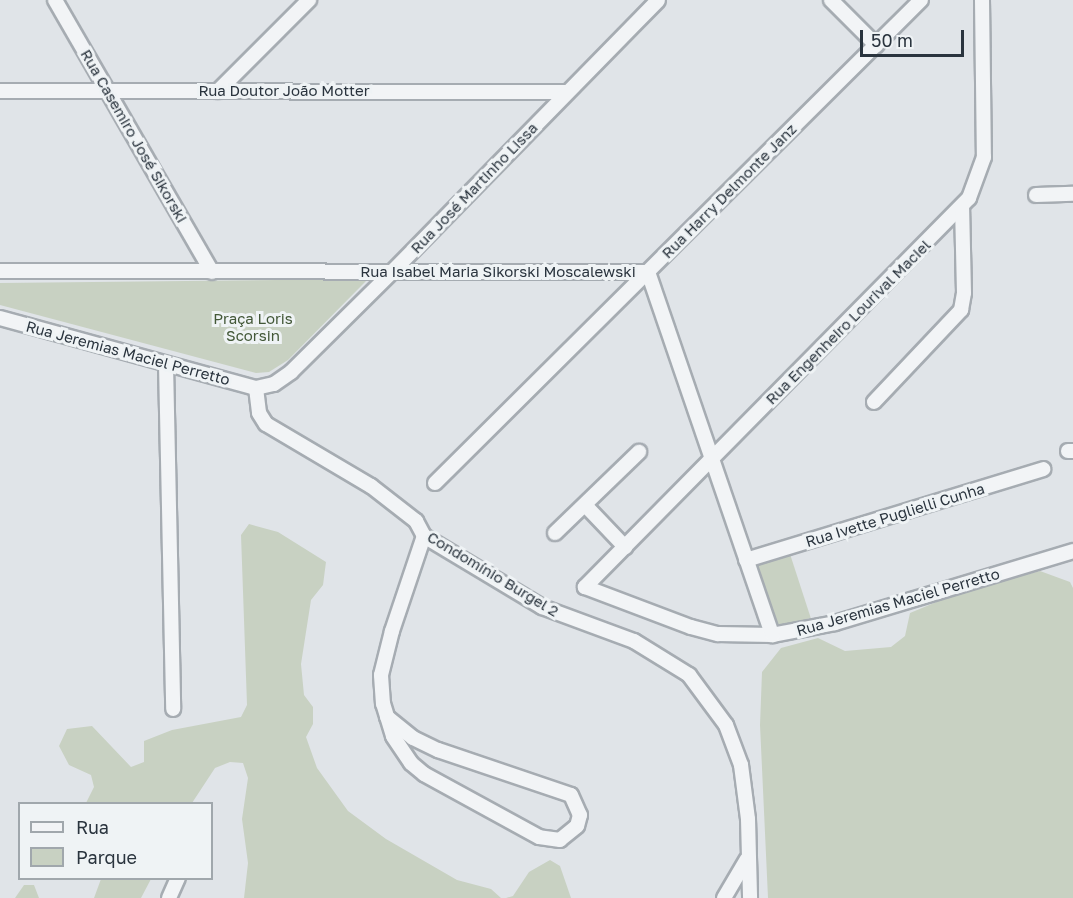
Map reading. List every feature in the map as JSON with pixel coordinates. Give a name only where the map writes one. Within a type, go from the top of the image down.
[{"type":"street","name":"Rua Casemiro José Sikorski","points":[[55,0],[212,272]]},
{"type":"street","points":[[218,91],[309,0]]},
{"type":"street","name":"Rua José Martinho Lissa","points":[[256,388],[284,378],[392,272],[658,0]]},
{"type":"street","points":[[831,0],[876,45]]},
{"type":"street","name":"Rua Harry Delmonte Janz","points":[[435,483],[921,0]]},
{"type":"street","name":"Rua Engenheiro Lourival Maciel","points":[[585,587],[962,207],[975,186],[984,157],[982,0]]},
{"type":"street","name":"Rua Doutor João Motter","points":[[0,92],[567,92]]},
{"type":"street","points":[[1036,195],[1073,194]]},
{"type":"street","points":[[874,402],[961,310],[964,293],[962,207]]},
{"type":"street","name":"Rua Isabel Maria Sikorski Moscalewski","points":[[0,272],[648,272],[772,635]]},
{"type":"street","name":"Rua Jeremias Maciel Perretto","points":[[0,318],[256,388]]},
{"type":"street","points":[[166,364],[173,709]]},
{"type":"street","name":"Condomínio Burgel 2","points":[[256,388],[259,413],[266,424],[359,477],[416,521],[424,536],[542,607],[634,641],[688,675],[716,707],[734,743],[746,794],[750,898]]},
{"type":"street","points":[[555,533],[586,506],[639,452]]},
{"type":"street","name":"Rua Ivette Puglielli Cunha","points":[[746,560],[1043,469]]},
{"type":"street","points":[[586,506],[625,547]]},
{"type":"street","points":[[387,717],[413,738],[438,750],[571,795],[580,815],[577,826],[569,836],[548,840],[438,783],[411,763],[393,736],[387,717],[382,690],[385,655],[424,536]]},
{"type":"street","name":"Rua Jeremias Maciel Perretto","points":[[585,587],[700,630],[727,635],[772,635],[826,626],[1073,551]]},
{"type":"street","points":[[724,898],[747,859]]},
{"type":"street","points":[[170,898],[178,880]]},
{"type":"green space","name":"Praça Loris Scorsin","points":[[368,279],[288,360],[269,372],[256,373],[0,305],[0,283]]},
{"type":"green space","points":[[249,524],[278,532],[326,562],[323,585],[311,600],[301,664],[304,695],[313,707],[313,724],[306,737],[317,768],[348,811],[386,839],[457,880],[491,889],[501,898],[244,898],[248,863],[242,819],[248,778],[243,763],[230,762],[215,768],[193,802],[86,802],[94,787],[91,775],[69,765],[59,746],[67,729],[92,726],[131,767],[144,762],[144,741],[172,730],[241,717],[247,705],[241,535]]},
{"type":"green space","points":[[790,554],[811,618],[778,628],[758,565]]},
{"type":"green space","points":[[1040,571],[1070,582],[1073,588],[1073,898],[768,898],[760,725],[762,672],[781,648],[818,638],[845,651],[891,647],[905,636],[910,613],[958,593]]},
{"type":"green space","points":[[550,860],[560,866],[571,898],[506,898],[513,896],[529,872]]},
{"type":"green space","points":[[100,880],[150,880],[141,898],[94,898]]},
{"type":"green space","points":[[24,885],[34,885],[39,898],[15,898]]}]
